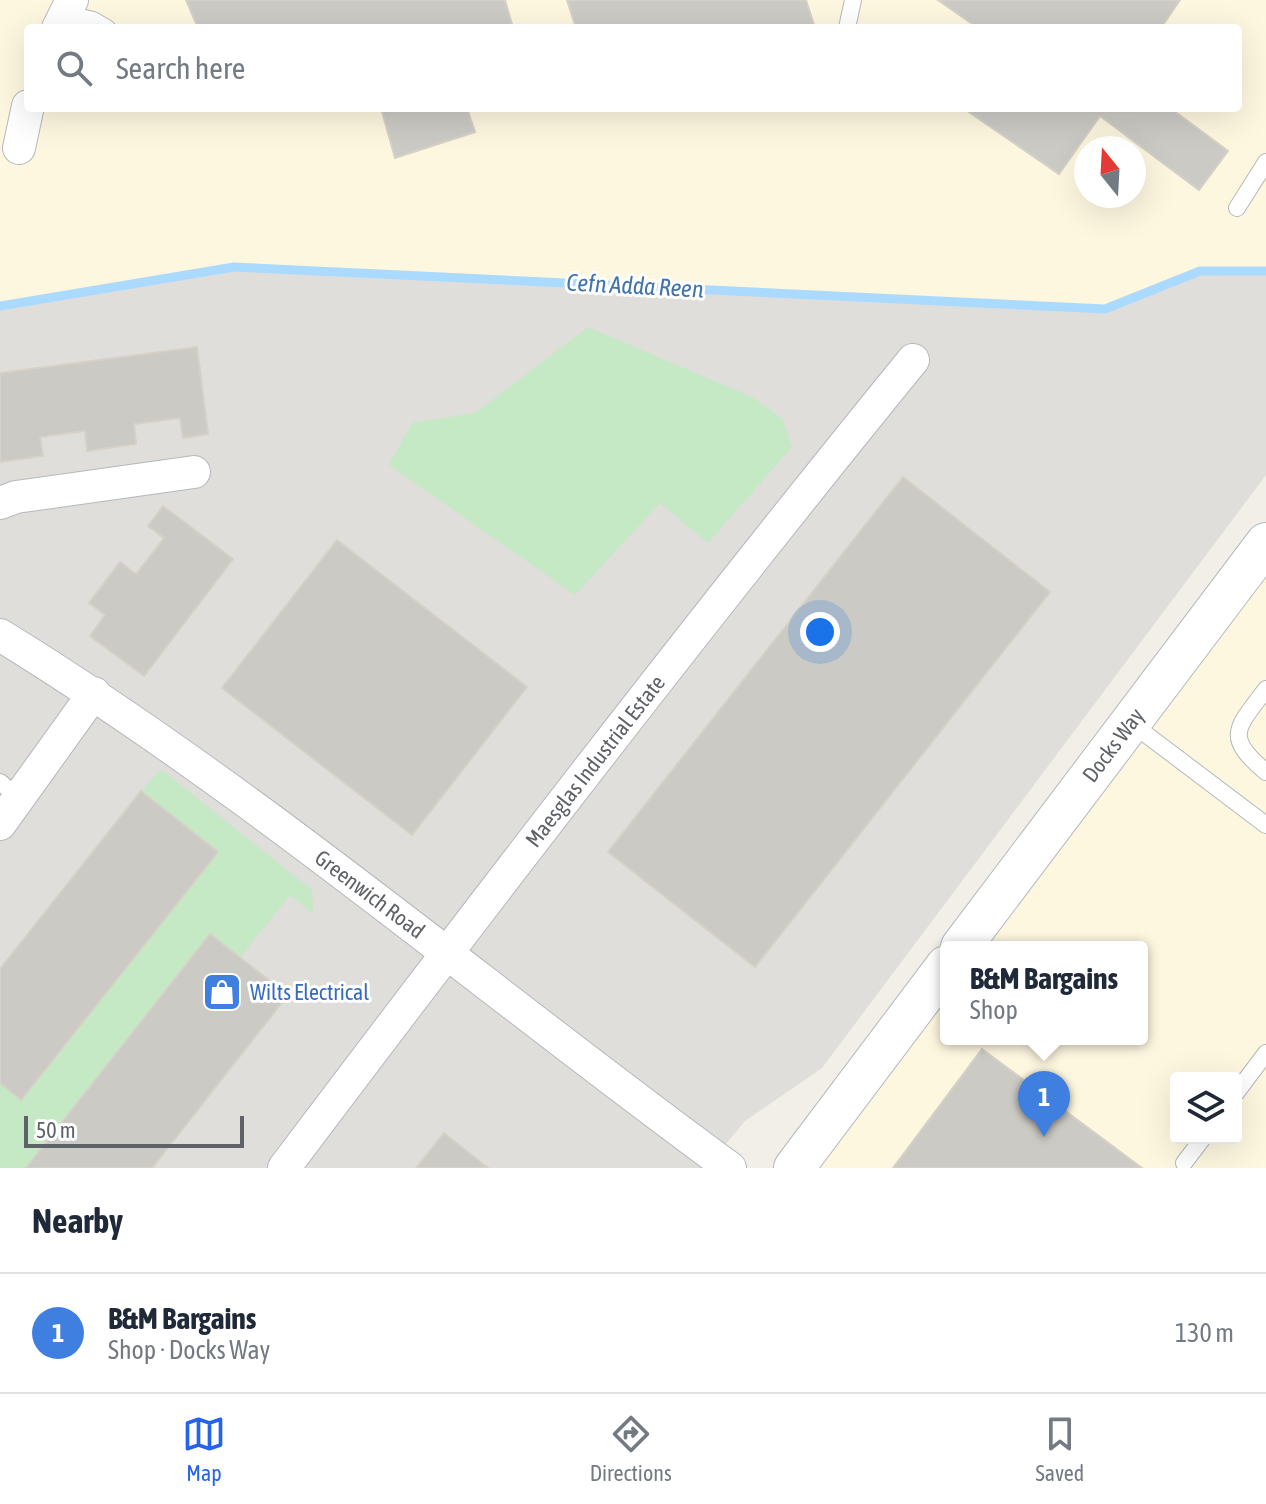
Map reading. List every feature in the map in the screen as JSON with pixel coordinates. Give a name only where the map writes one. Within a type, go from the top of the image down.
[{"type":"street","points":[[19,148],[27,112]]},
{"type":"street","name":"Maesglas Industrial Estate","points":[[284,1168],[446,952],[812,484],[913,360]]},
{"type":"street","points":[[0,503],[16,497],[194,472]]},
{"type":"street","name":"Docks Way","points":[[966,941],[1266,543]]},
{"type":"street","name":"Greenwich Road","points":[[0,635],[94,693],[325,859],[730,1168]]},
{"type":"street","points":[[0,824],[9,790],[94,693]]},
{"type":"street","points":[[794,1168],[940,974]]},
{"type":"lane","points":[[848,24],[853,0]]},
{"type":"lane","points":[[65,14],[100,24]]},
{"type":"lane","points":[[1237,208],[1265,167]]},
{"type":"lane","points":[[1266,689],[1239,725],[1238,740],[1248,757],[1266,772]]},
{"type":"lane","points":[[1130,722],[1266,825]]},
{"type":"lane","points":[[1242,1085],[1266,1053]]},
{"type":"lane","points":[[1184,1163],[1198,1144]]},
{"type":"shaded area","points":[[0,0],[1266,0],[1266,271],[1200,271],[1105,309],[234,267],[0,306]]},
{"type":"shaded area","points":[[234,267],[1105,309],[1200,271],[1266,271],[1266,475],[822,1068],[745,1121],[706,1168],[0,1168],[0,306]]},
{"type":"shaded area","points":[[1266,543],[1266,1168],[794,1168],[940,974],[940,1045],[1148,1045],[1148,941],[966,941]]},
{"type":"green space","points":[[588,327],[752,397],[783,419],[792,447],[708,543],[660,503],[575,595],[389,465],[412,423],[475,413]]},
{"type":"green space","points":[[161,769],[312,890],[313,914],[290,895],[240,958],[26,1168],[0,1168],[0,1083],[22,1100],[217,852],[141,791]]},
{"type":"building","points":[[186,0],[505,0],[512,24],[196,24]]},
{"type":"building","points":[[567,0],[806,0],[814,24],[575,24]]},
{"type":"building","points":[[938,0],[1180,0],[1164,24],[972,24]]},
{"type":"building","points":[[382,112],[468,112],[475,132],[395,158]]},
{"type":"building","points":[[969,112],[1175,112],[1228,151],[1199,190],[1146,150],[1146,136],[1127,136],[1100,116],[1086,136],[1074,136],[1074,153],[1059,174]]},
{"type":"building","points":[[197,347],[208,434],[183,438],[180,418],[134,424],[136,444],[87,451],[85,431],[40,437],[43,456],[0,462],[0,373]]},
{"type":"building","points":[[903,477],[1050,592],[755,967],[608,852]]},
{"type":"building","points":[[163,506],[233,559],[144,676],[90,636],[105,615],[89,603],[120,562],[136,574],[164,538],[148,526]]},
{"type":"building","points":[[337,540],[527,687],[412,835],[222,688]]},
{"type":"building","points":[[141,791],[218,852],[21,1100],[0,1083],[0,969]]},
{"type":"building","points":[[210,934],[288,995],[152,1168],[26,1168]]},
{"type":"building","points":[[982,1049],[1142,1168],[893,1168]]},
{"type":"building","points":[[444,1133],[488,1168],[416,1168]]},
{"type":"waterway","name":"Cefn Adda Reen","points":[[0,306],[234,267],[1105,309],[1200,271],[1266,271]]},
{"type":"place","name":"Wilts Electrical","points":[[222,992]]},
{"type":"place","name":"B&M Bargains","points":[[1044,1137]]}]
